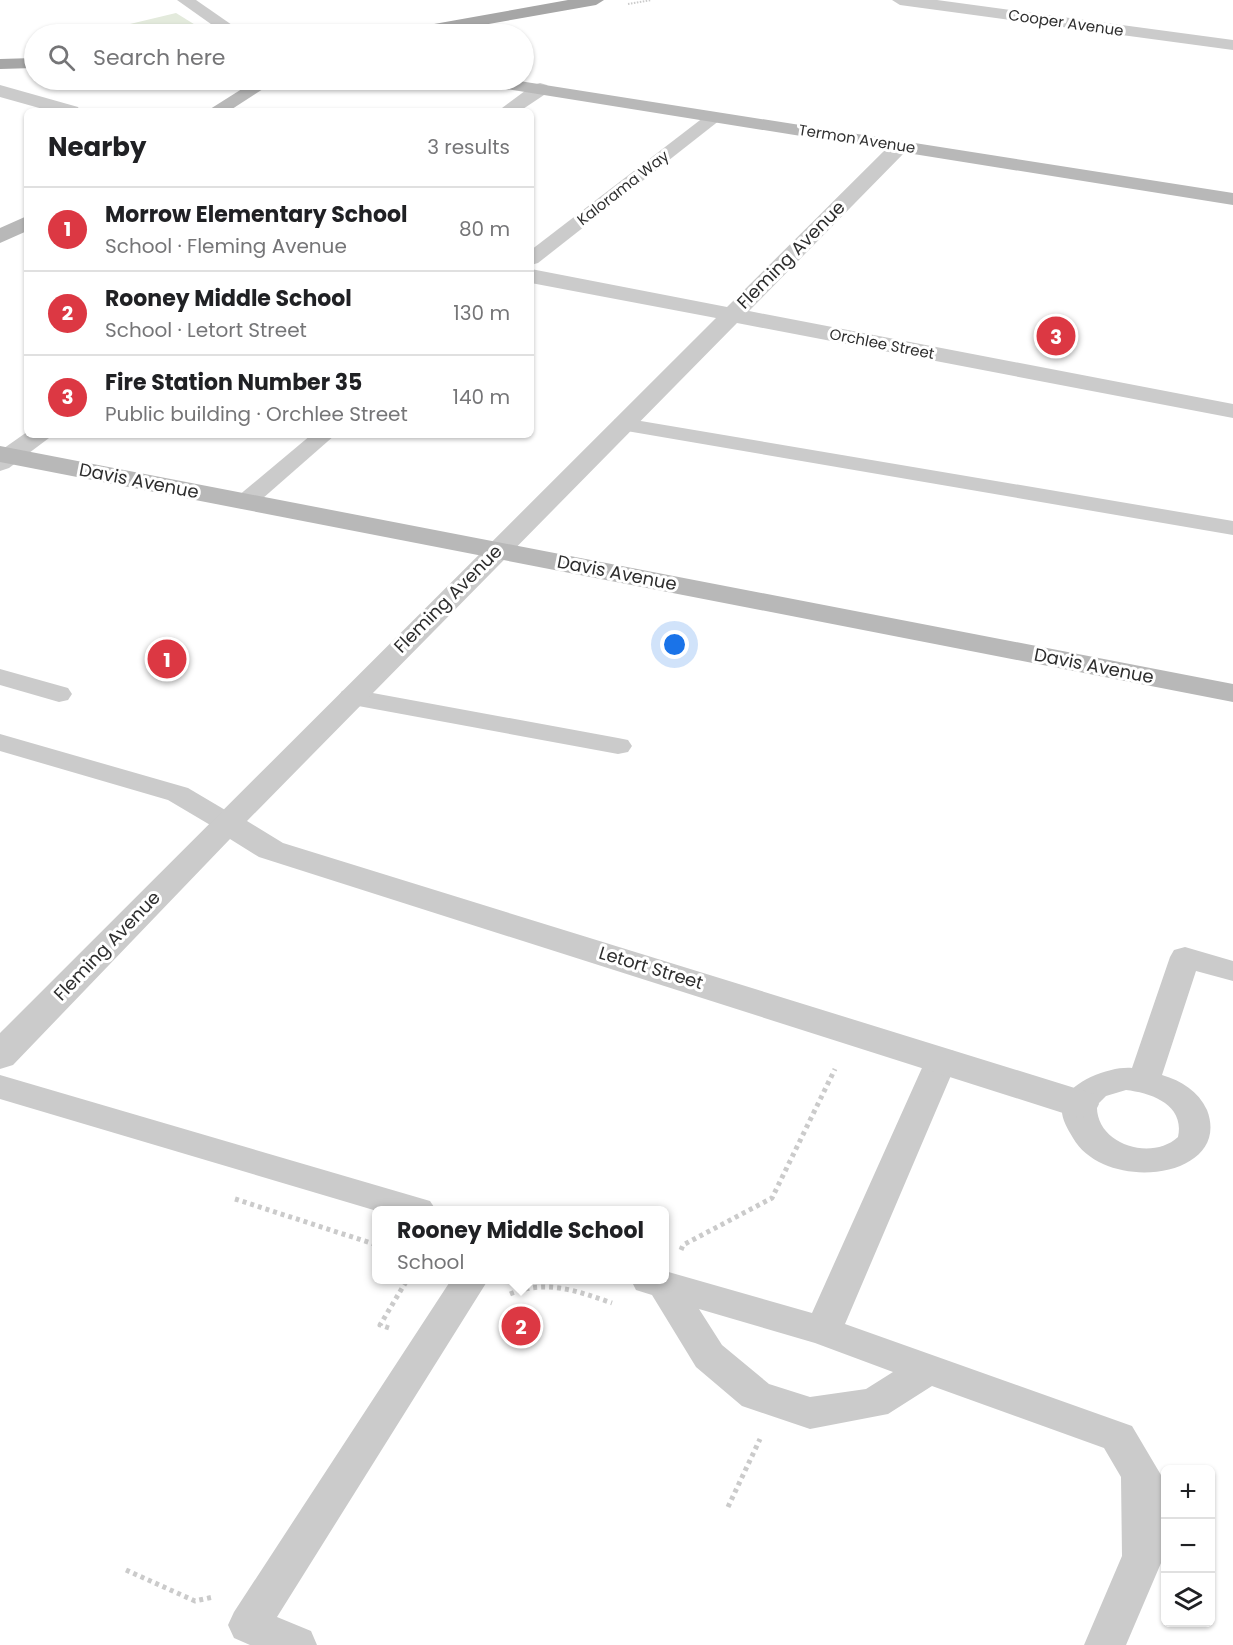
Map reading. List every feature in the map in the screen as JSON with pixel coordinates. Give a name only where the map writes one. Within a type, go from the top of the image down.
[{"type":"main road","points":[[456,24],[567,2],[596,0]]},
{"type":"main road","points":[[0,64],[24,63]]},
{"type":"street","points":[[186,0],[221,24]]},
{"type":"street","name":"Cooper Avenue","points":[[900,0],[1233,45]]},
{"type":"street","name":"Termon Avenue","points":[[534,88],[1233,199]]},
{"type":"street","points":[[512,108],[540,89]]},
{"type":"street","points":[[221,108],[251,90]]},
{"type":"street","points":[[0,91],[60,108]]},
{"type":"street","name":"Fleming Avenue","points":[[0,1056],[226,823],[900,146]]},
{"type":"street","points":[[0,237],[24,224]]},
{"type":"street","name":"Orchlee Street","points":[[534,277],[1233,411]]},
{"type":"street","points":[[3,458],[35,438]]},
{"type":"street","name":"Davis Avenue","points":[[3,458],[246,501],[1233,693]]},
{"type":"street","name":"Letort Street","points":[[226,823],[271,850],[1080,1104]]},
{"type":"lane","name":"Kalorama Way","points":[[534,257],[714,117]]},
{"type":"lane","points":[[623,424],[1233,528]]},
{"type":"lane","points":[[246,501],[320,438]]},
{"type":"lane","points":[[0,677],[59,694]]},
{"type":"lane","points":[[351,697],[618,746]]},
{"type":"lane","points":[[0,742],[178,794],[226,823]]},
{"type":"lane","points":[[1144,1080],[1185,957],[1233,971]]},
{"type":"lane","points":[[823,1331],[942,1059]]},
{"type":"lane","points":[[1144,1080],[1162,1086],[1178,1096],[1190,1107],[1196,1120],[1196,1135],[1190,1147],[1176,1156],[1158,1161],[1137,1161],[1117,1156],[1098,1146],[1085,1134],[1079,1121],[1080,1104],[1093,1087],[1108,1081],[1144,1080]]},
{"type":"lane","points":[[0,1087],[404,1206]]},
{"type":"lane","points":[[296,1645],[249,1624],[467,1284]]},
{"type":"lane","points":[[658,1284],[709,1356],[756,1395],[810,1413],[874,1403],[928,1369]]},
{"type":"lane","points":[[664,1284],[823,1331],[1118,1437],[1141,1475],[1143,1556],[1106,1645]]},
{"type":"path","points":[[683,1245],[772,1198],[836,1071],[830,1065]]},
{"type":"path","points":[[728,1507],[764,1428]]},
{"type":"path","points":[[126,1570],[195,1601]]},
{"type":"shaded area","points":[[176,13],[194,24],[130,24]]},
{"type":"place","name":"Fire Station Number 35","points":[[1056,336]]},
{"type":"place","name":"Morrow Elementary School","points":[[167,659]]},
{"type":"place","name":"Rooney Middle School","points":[[521,1326]]}]
